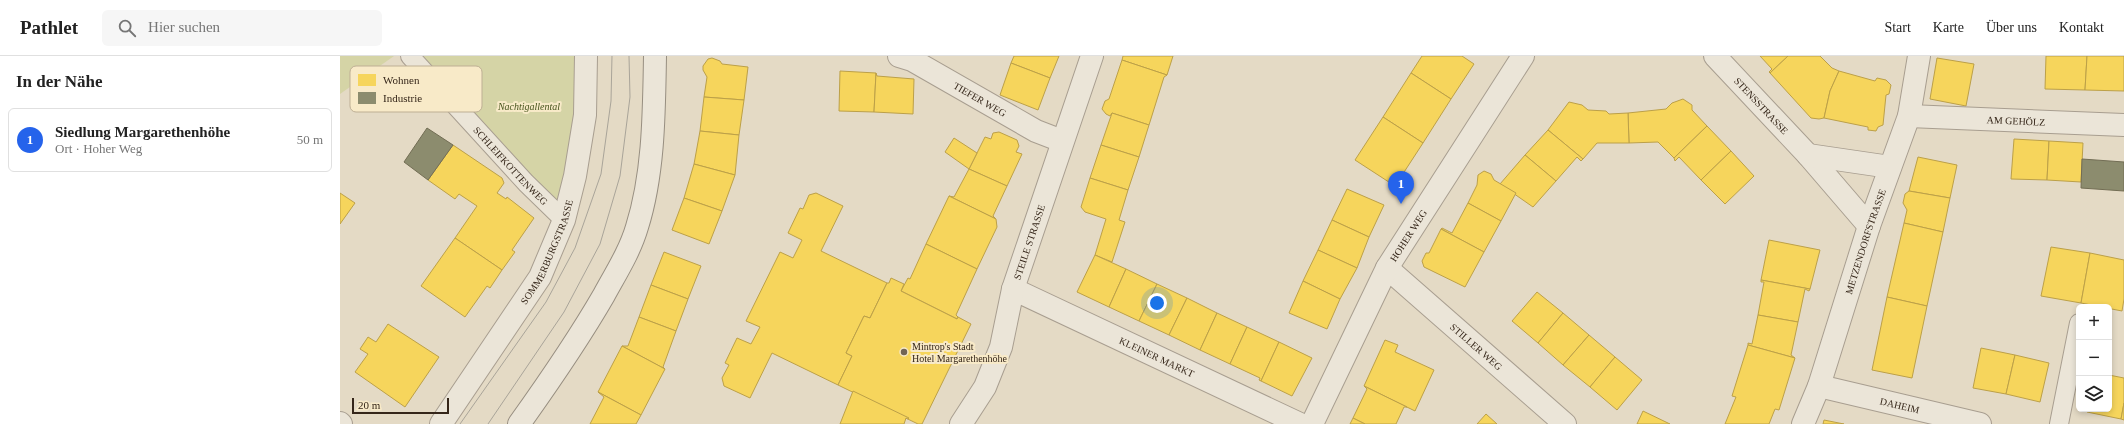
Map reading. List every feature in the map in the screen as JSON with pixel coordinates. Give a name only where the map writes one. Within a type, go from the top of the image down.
[{"type":"street","name":"SOMMERBURGSTRASSE","points":[[441,424],[540,277],[564,220],[576,176],[585,116],[586,56]]},
{"type":"street","points":[[519,424],[578,339],[623,261],[637,228],[646,193],[650,162],[655,56]]},
{"type":"street","name":"TIEFER WEG","points":[[899,56],[912,60],[1036,131],[1062,141]]},
{"type":"street","name":"STEILE STRASSE","points":[[960,424],[985,387],[1001,347],[1013,289],[1092,56]]},
{"type":"street","name":"HOHER WEG","points":[[1312,424],[1387,268],[1523,56]]},
{"type":"street","name":"STENSSTRASSE","points":[[1715,56],[1808,155],[1869,226]]},
{"type":"street","name":"METZENDORFSTRASSE","points":[[1803,424],[1819,386],[1869,226],[1908,116],[1919,56]]},
{"type":"street","name":"AM GEHÖLZ","points":[[1908,116],[2124,125]]},
{"type":"street","points":[[1808,155],[1890,167]]},
{"type":"street","name":"STILLER WEG","points":[[1387,268],[1565,424]]},
{"type":"street","name":"KLEINER MARKT","points":[[1013,289],[1300,424]]},
{"type":"street","name":"DAHEIM","points":[[1819,386],[1980,424]]},
{"type":"lane","name":"SCHLEIFKOTTENWEG","points":[[410,56],[419,66]]},
{"type":"lane","name":"SCHLEIFKOTTENWEG","points":[[461,112],[526,183],[564,220]]},
{"type":"lane","points":[[2059,424],[2076,338]]},
{"type":"green space","points":[[340,56],[394,56],[380,66],[350,66],[350,87],[340,94]]},
{"type":"green space","name":"Nachtigallental","points":[[420,56],[577,56],[580,112],[560,211],[471,112],[482,112],[482,66],[429,66]]},
{"type":"building: Wohnen","points":[[1014,56],[1059,56],[1050,78],[1011,63]]},
{"type":"building: Wohnen","points":[[1123,56],[1173,56],[1167,75],[1122,60]]},
{"type":"building: Wohnen","points":[[1422,56],[1462,56],[1474,64],[1451,99],[1411,73]]},
{"type":"building: Wohnen","points":[[1760,56],[1788,56],[1770,73],[1769,72],[1772,69]]},
{"type":"building: Wohnen","points":[[1788,56],[1820,56],[1832,68],[1839,71],[1830,91],[1824,118],[1811,118],[1770,73]]},
{"type":"building: Wohnen","points":[[2046,56],[2087,56],[2085,90],[2045,89]]},
{"type":"building: Wohnen","points":[[2087,56],[2124,56],[2124,91],[2085,90]]},
{"type":"building: Wohnen","points":[[712,58],[720,61],[722,64],[748,67],[744,100],[704,97],[707,77],[703,70],[703,66],[708,59]]},
{"type":"building: Wohnen","points":[[1937,58],[1974,64],[1966,106],[1930,99]]},
{"type":"building: Wohnen","points":[[1122,60],[1167,75],[1164,77],[1149,125],[1112,113],[1110,116],[1102,109],[1105,101],[1109,99]]},
{"type":"building: Wohnen","points":[[1011,63],[1050,78],[1038,110],[1000,95]]},
{"type":"building: Wohnen","points":[[840,71],[876,73],[874,112],[839,111]]},
{"type":"building: Wohnen","points":[[1839,71],[1875,81],[1877,78],[1886,80],[1891,85],[1889,94],[1886,95],[1883,125],[1878,127],[1876,131],[1868,130],[1868,127],[1824,118],[1830,91]]},
{"type":"building: Wohnen","points":[[876,73],[877,76],[914,79],[913,114],[874,112]]},
{"type":"building: Wohnen","points":[[1411,73],[1451,99],[1423,143],[1383,117]]},
{"type":"building: Wohnen","points":[[704,97],[744,100],[739,135],[700,131]]},
{"type":"building: Wohnen","points":[[1683,99],[1692,105],[1692,110],[1707,126],[1674,158],[1658,142],[1629,143],[1628,113],[1666,109],[1672,103]]},
{"type":"building: Wohnen","points":[[1569,102],[1582,105],[1588,110],[1606,111],[1609,114],[1628,113],[1629,143],[1597,143],[1583,159],[1548,130]]},
{"type":"building: Wohnen","points":[[1112,113],[1149,125],[1139,157],[1101,145]]},
{"type":"building: Wohnen","points":[[1383,117],[1423,143],[1395,186],[1355,160]]},
{"type":"building: Wohnen","points":[[1707,126],[1731,151],[1701,180],[1679,157],[1675,161],[1674,158]]},
{"type":"building: Wohnen","points":[[1548,130],[1583,159],[1581,161],[1577,157],[1556,181],[1525,155]]},
{"type":"building: Wohnen","points":[[700,131],[739,135],[735,175],[694,164]]},
{"type":"building: Wohnen","points":[[999,132],[1017,140],[1019,146],[1016,152],[1022,154],[1007,186],[969,169],[985,137],[991,139],[993,133]]},
{"type":"building: Wohnen","points":[[954,138],[977,153],[969,169],[945,152]]},
{"type":"building: Wohnen","points":[[2014,139],[2049,141],[2047,180],[2011,179]]},
{"type":"building: Wohnen","points":[[2049,141],[2083,143],[2081,182],[2047,180]]},
{"type":"building: Wohnen","points":[[453,145],[502,178],[504,183],[497,193],[506,199],[507,197],[534,218],[512,250],[515,252],[502,270],[455,238],[477,206],[459,194],[455,199],[428,180]]},
{"type":"building: Wohnen","points":[[1101,145],[1139,157],[1128,190],[1090,178]]},
{"type":"building: Wohnen","points":[[1731,151],[1754,176],[1725,204],[1701,180]]},
{"type":"building: Wohnen","points":[[1525,155],[1556,181],[1533,207],[1500,184]]},
{"type":"building: Wohnen","points":[[1918,157],[1957,165],[1950,198],[1909,191]]},
{"type":"building: Wohnen","points":[[694,164],[735,175],[722,211],[684,198]]},
{"type":"building: Wohnen","points":[[969,169],[1007,186],[993,216],[996,219],[949,196],[954,197]]},
{"type":"building: Wohnen","points":[[1484,171],[1491,174],[1494,180],[1516,193],[1501,221],[1468,203],[1477,185],[1478,175]]},
{"type":"building: Wohnen","points":[[1090,178],[1128,190],[1119,220],[1125,222],[1112,262],[1095,255],[1106,219],[1085,212],[1081,207]]},
{"type":"building: Wohnen","points":[[1347,189],[1384,205],[1369,237],[1332,220]]},
{"type":"building: Wohnen","points":[[1909,191],[1950,198],[1943,232],[1904,223],[1907,210],[1903,203],[1905,194]]},
{"type":"building: Wohnen","points":[[340,193],[355,203],[340,224]]},
{"type":"building: Wohnen","points":[[816,193],[843,206],[821,251],[887,283],[870,318],[864,316],[846,353],[852,356],[838,385],[772,353],[750,398],[724,386],[722,378],[729,365],[725,363],[737,338],[751,344],[760,327],[746,321],[780,252],[793,258],[802,240],[788,233],[800,208],[803,209],[809,195]]},
{"type":"building: Wohnen","points":[[949,196],[996,219],[997,227],[977,269],[926,244]]},
{"type":"building: Wohnen","points":[[684,198],[722,211],[709,244],[672,230]]},
{"type":"building: Wohnen","points":[[1468,203],[1501,221],[1484,252],[1441,229],[1442,228],[1452,233]]},
{"type":"building: Wohnen","points":[[1332,220],[1369,237],[1357,268],[1318,250]]},
{"type":"building: Wohnen","points":[[1904,223],[1943,232],[1927,306],[1887,297]]},
{"type":"building: Wohnen","points":[[1441,229],[1484,252],[1465,287],[1424,267],[1422,261],[1426,253],[1429,253]]},
{"type":"building: Wohnen","points":[[455,238],[502,270],[490,288],[487,286],[465,317],[421,286]]},
{"type":"building: Wohnen","points":[[1769,240],[1820,250],[1810,289],[1761,280]]},
{"type":"building: Wohnen","points":[[926,244],[977,269],[956,315],[958,317],[957,319],[901,291],[908,278],[910,279]]},
{"type":"building: Wohnen","points":[[2051,247],[2090,253],[2081,303],[2041,296]]},
{"type":"building: Wohnen","points":[[1318,250],[1357,268],[1340,299],[1303,281]]},
{"type":"building: Wohnen","points":[[664,252],[701,266],[688,299],[651,285]]},
{"type":"building: Wohnen","points":[[2090,253],[2124,260],[2124,299],[2122,311],[2112,309],[2112,304],[2081,303]]},
{"type":"building: Wohnen","points":[[1095,255],[1126,269],[1109,307],[1077,292]]},
{"type":"building: Wohnen","points":[[1126,269],[1157,284],[1139,321],[1109,307]]},
{"type":"building: Wohnen","points":[[891,278],[904,284],[901,291],[957,319],[958,317],[971,324],[922,424],[918,424],[838,385],[852,356],[846,353],[864,316],[870,318],[887,283],[889,283]]},
{"type":"building: Wohnen","points":[[1761,280],[1810,289],[1809,291],[1805,289],[1798,322],[1758,315],[1764,282],[1761,282]]},
{"type":"building: Wohnen","points":[[1303,281],[1340,299],[1327,329],[1289,313]]},
{"type":"building: Wohnen","points":[[1157,284],[1187,298],[1169,335],[1139,321]]},
{"type":"building: Wohnen","points":[[651,285],[688,299],[676,331],[639,317]]},
{"type":"building: Wohnen","points":[[1537,292],[1563,313],[1538,343],[1512,321]]},
{"type":"building: Wohnen","points":[[1887,297],[1927,306],[1912,378],[1872,370]]},
{"type":"building: Wohnen","points":[[1187,298],[1217,313],[1200,350],[1169,335]]},
{"type":"building: Wohnen","points":[[1217,313],[1247,327],[1230,364],[1200,350]]},
{"type":"building: Wohnen","points":[[1563,313],[1589,335],[1563,365],[1538,343]]},
{"type":"building: Wohnen","points":[[1758,315],[1798,322],[1791,355],[1795,358],[1748,345],[1748,343],[1752,344]]},
{"type":"building: Wohnen","points":[[639,317],[676,331],[663,367],[665,369],[622,346],[628,346]]},
{"type":"building: Wohnen","points":[[388,324],[439,357],[405,407],[355,372],[368,354],[360,349],[368,337],[376,342]]},
{"type":"building: Wohnen","points":[[1247,327],[1279,342],[1261,381],[1259,380],[1260,378],[1230,364]]},
{"type":"building: Wohnen","points":[[1589,335],[1615,357],[1590,387],[1563,365]]},
{"type":"building: Wohnen","points":[[1385,340],[1398,345],[1395,352],[1434,370],[1415,411],[1364,386]]},
{"type":"building: Wohnen","points":[[1279,342],[1312,358],[1292,396],[1261,381]]},
{"type":"building: Wohnen","points":[[1748,345],[1795,358],[1779,410],[1775,409],[1769,424],[1725,424],[1736,397],[1732,396]]},
{"type":"building: Wohnen","points":[[622,346],[665,369],[641,415],[598,392]]},
{"type":"building: Wohnen","points":[[1981,348],[2015,355],[2006,394],[1973,388]]},
{"type":"building: Wohnen","points":[[2015,355],[2049,363],[2040,402],[2006,394]]},
{"type":"building: Wohnen","points":[[1615,357],[1642,380],[1617,410],[1590,387]]},
{"type":"building: Wohnen","points":[[2112,376],[2124,378],[2124,403],[2121,419],[2087,412],[2112,412]]},
{"type":"building: Wohnen","points":[[1364,386],[1407,407],[1404,407],[1396,424],[1365,424],[1353,418],[1367,389]]},
{"type":"building: Wohnen","points":[[853,391],[909,418],[906,418],[904,424],[840,424]]},
{"type":"building: Wohnen","points":[[598,392],[641,415],[636,424],[590,424],[604,397]]},
{"type":"building: Wohnen","points":[[2124,403],[2124,420],[2121,419]]},
{"type":"building: Wohnen","points":[[1643,411],[1670,424],[1637,424]]},
{"type":"building: Wohnen","points":[[1486,414],[1497,424],[1477,424]]},
{"type":"building: Wohnen","points":[[1353,418],[1365,424],[1350,424]]},
{"type":"building: Wohnen","points":[[1824,420],[1844,424],[1823,424]]},
{"type":"building: Industrie","points":[[427,128],[453,145],[428,180],[404,162]]},
{"type":"building: Industrie","points":[[2082,159],[2124,162],[2124,191],[2081,188]]},
{"type":"tram line","points":[[460,424],[546,302],[575,248],[601,174],[611,101],[612,56]]},
{"type":"tram line","points":[[488,424],[564,312],[600,244],[620,176],[630,97],[629,56]]},
{"type":"place","name":"Siedlung Margarethenhöhe","points":[[1401,204]]},
{"type":"place","name":"Mintrop's Stadt Hotel Margarethenhöhe","points":[[904,352]]}]
